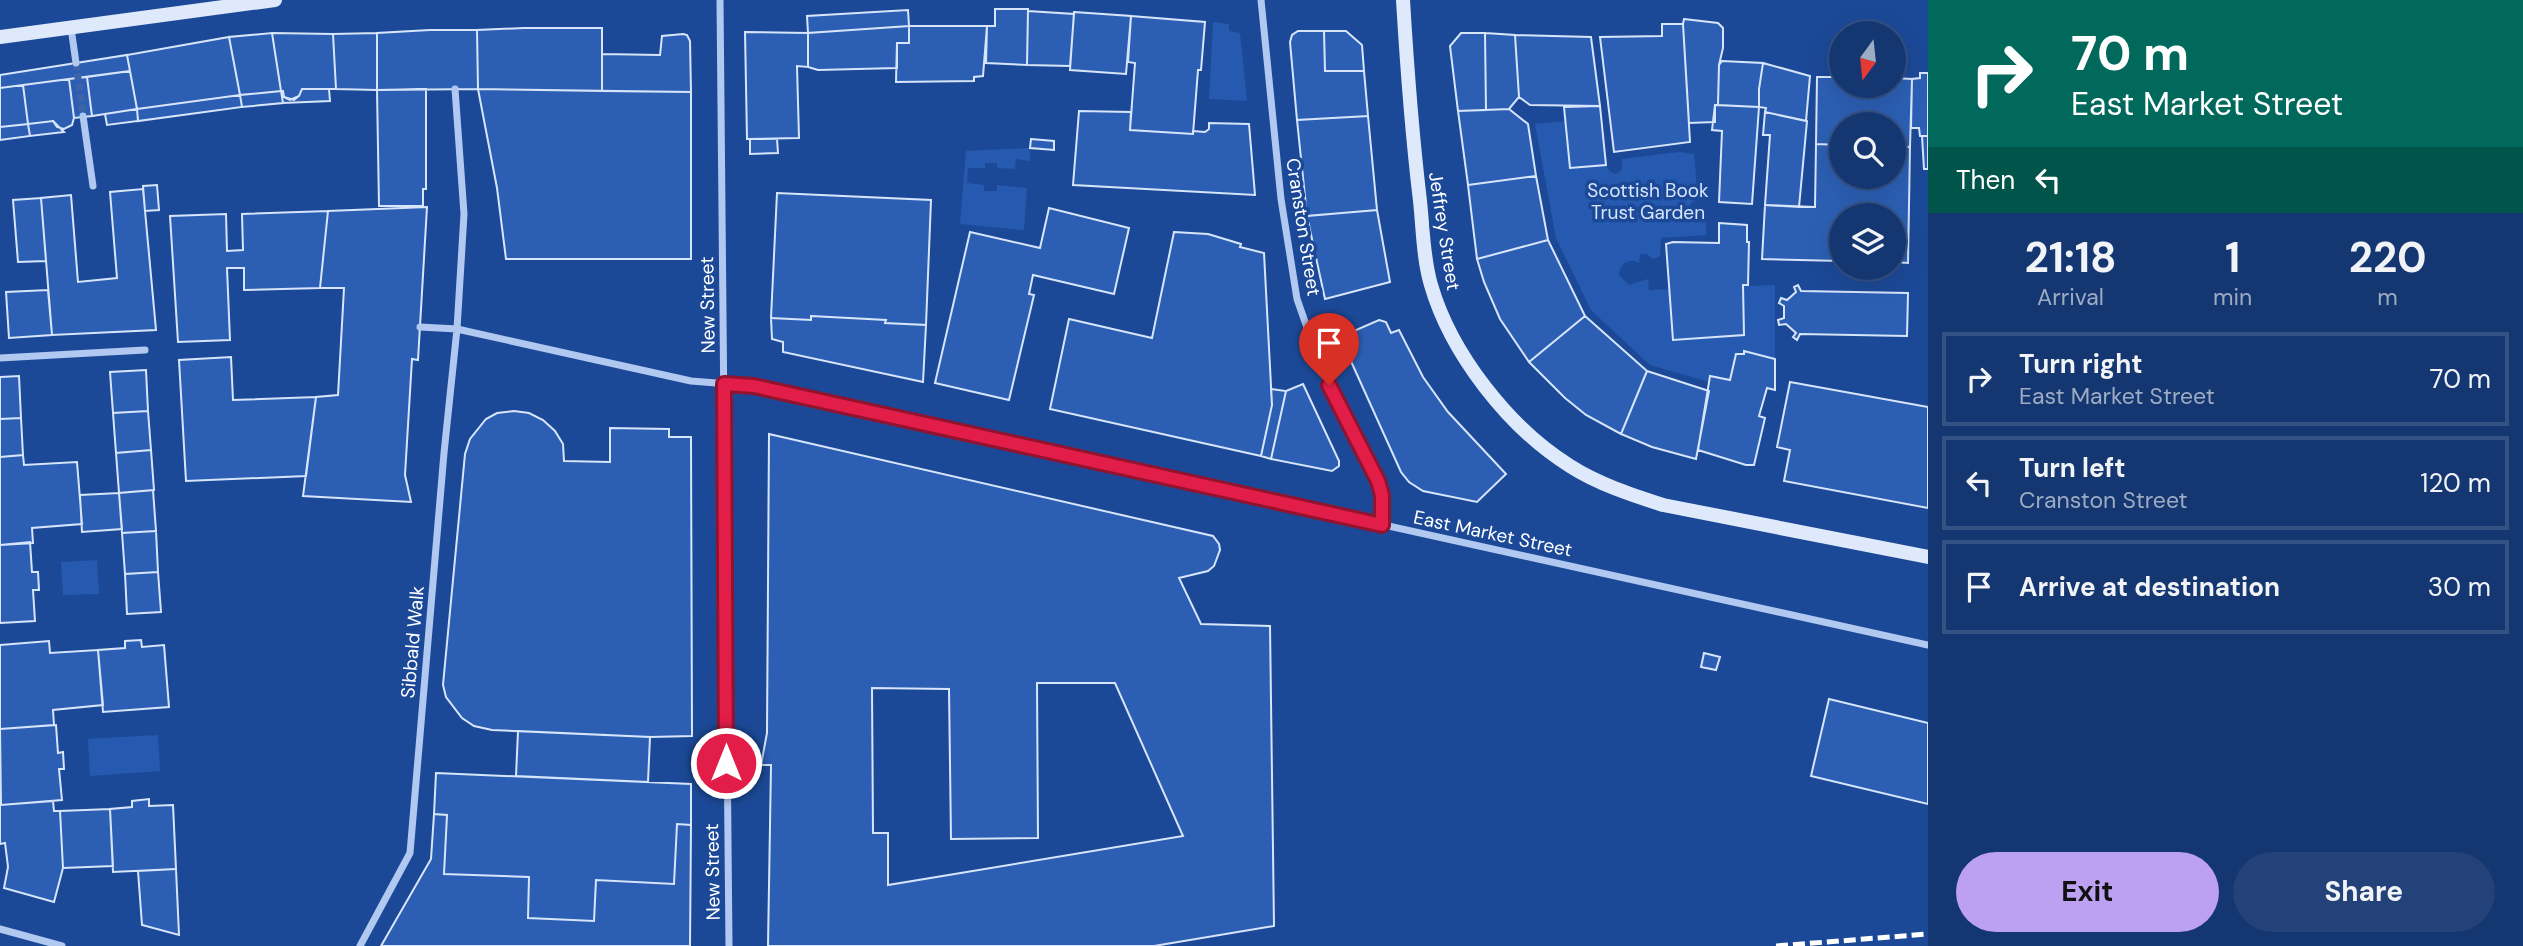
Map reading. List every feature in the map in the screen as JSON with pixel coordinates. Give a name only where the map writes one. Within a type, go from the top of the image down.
[{"type":"street","points":[[0,37],[275,0]]},
{"type":"street","name":"New Street","points":[[720,0],[729,946]]},
{"type":"street","name":"Cranston Street","points":[[1261,0],[1281,199],[1297,299],[1322,370],[1378,481],[1383,503],[1382,525]]},
{"type":"street","name":"Jeffrey Street","points":[[1403,0],[1412,128],[1430,282],[1438,307],[1473,372],[1512,417],[1570,467],[1639,497],[1663,505],[1928,557]]},
{"type":"street","points":[[71,27],[76,63]]},
{"type":"street","name":"Sibbald Walk","points":[[360,946],[410,853],[442,467],[457,329],[464,214],[455,89]]},
{"type":"street","points":[[83,116],[93,186]]},
{"type":"street","points":[[420,327],[457,329],[691,381],[724,384]]},
{"type":"street","points":[[0,358],[145,350]]},
{"type":"street","name":"East Market Street","points":[[724,384],[754,386],[1928,645]]},
{"type":"street","points":[[0,929],[62,946]]},
{"type":"green space","points":[[1213,22],[1229,24],[1229,31],[1240,33],[1247,101],[1209,99]]},
{"type":"green space","name":"Scottish Book Trust Garden","points":[[1566,121],[1571,168],[1606,165],[1610,172],[1616,174],[1622,170],[1622,159],[1679,152],[1694,154],[1698,200],[1692,202],[1688,209],[1692,217],[1706,219],[1706,235],[1661,238],[1660,256],[1653,259],[1646,254],[1640,254],[1639,263],[1625,263],[1619,275],[1629,285],[1648,279],[1649,290],[1775,285],[1775,359],[1744,352],[1736,354],[1730,380],[1711,376],[1709,382],[1650,365],[1591,310],[1556,238],[1535,124]]},
{"type":"green space","points":[[1030,148],[1030,161],[1016,159],[1015,169],[997,168],[997,163],[985,163],[985,168],[968,168],[967,183],[984,185],[984,191],[997,191],[997,185],[1027,188],[1024,230],[960,224],[966,151]]},
{"type":"green space","points":[[97,560],[99,594],[63,595],[61,562]]},
{"type":"green space","points":[[158,735],[160,771],[90,776],[88,739]]},
{"type":"building","points":[[995,9],[1028,9],[1027,65],[986,63],[987,26],[995,26]]},
{"type":"building","points":[[908,10],[909,26],[808,33],[807,16]]},
{"type":"building","points":[[1028,11],[1074,14],[1070,66],[1027,65]]},
{"type":"building","points":[[1074,12],[1131,16],[1126,74],[1070,70]]},
{"type":"building","points":[[1131,16],[1205,22],[1193,134],[1130,130],[1135,63],[1128,62]]},
{"type":"building","points":[[1684,19],[1718,23],[1723,28],[1715,122],[1689,123]]},
{"type":"building","points":[[1662,24],[1683,24],[1690,142],[1614,152],[1600,37],[1662,36]]},
{"type":"building","points":[[909,26],[987,26],[983,76],[974,77],[974,81],[896,82],[897,43],[909,43]]},
{"type":"building","points":[[909,26],[909,43],[897,43],[897,68],[818,70],[808,67],[808,33]]},
{"type":"building","points":[[602,28],[602,91],[478,89],[477,30]]},
{"type":"building","points":[[477,30],[478,89],[377,90],[377,33]]},
{"type":"building","points":[[1298,31],[1324,31],[1325,71],[1364,71],[1368,116],[1297,120],[1290,42],[1292,35]]},
{"type":"building","points":[[1324,31],[1346,31],[1362,45],[1364,71],[1325,71]]},
{"type":"building","points":[[745,32],[808,33],[808,67],[797,66],[799,138],[747,139]]},
{"type":"building","points":[[272,33],[333,34],[336,89],[302,89],[294,100],[284,97]]},
{"type":"building","points":[[272,33],[281,91],[240,95],[229,37]]},
{"type":"building","points":[[377,33],[377,90],[336,89],[333,34]]},
{"type":"building","points":[[1461,33],[1485,33],[1486,110],[1458,111],[1450,46]]},
{"type":"building","points":[[1485,33],[1515,35],[1519,97],[1509,109],[1486,110]]},
{"type":"building","points":[[687,35],[690,41],[691,92],[602,91],[602,54],[660,55],[662,36]]},
{"type":"building","points":[[1515,35],[1591,37],[1600,106],[1530,105],[1519,97]]},
{"type":"building","points":[[229,37],[240,95],[137,109],[127,55]]},
{"type":"building","points":[[127,55],[130,71],[0,88],[0,75]]},
{"type":"building","points":[[1722,61],[1763,63],[1759,107],[1718,105],[1719,65]]},
{"type":"building","points":[[1763,63],[1810,76],[1806,121],[1765,112],[1766,108],[1759,107]]},
{"type":"building","points":[[130,71],[137,109],[92,116],[87,77]]},
{"type":"building","points":[[1920,73],[1928,73],[1928,136],[1920,136],[1919,128],[1911,128],[1912,79],[1920,78]]},
{"type":"building","points":[[87,77],[92,116],[74,118],[69,79]]},
{"type":"building","points":[[1817,77],[1829,77],[1829,98],[1906,98],[1906,79],[1912,79],[1910,147],[1906,147],[1906,112],[1829,112],[1829,145],[1816,144]]},
{"type":"building","points":[[69,79],[74,118],[72,125],[64,129],[57,127],[53,121],[28,124],[23,85]]},
{"type":"building","points":[[23,85],[28,124],[0,127],[0,88]]},
{"type":"building","points":[[302,89],[329,89],[330,101],[283,103],[281,91],[284,97],[290,100],[299,96]]},
{"type":"building","points":[[426,89],[426,189],[423,189],[423,206],[379,206],[377,90]]},
{"type":"building","points":[[478,89],[691,92],[691,259],[506,259],[497,188]]},
{"type":"building","points":[[281,91],[283,103],[242,107],[240,95]]},
{"type":"building","points":[[240,95],[242,107],[138,121],[137,109]]},
{"type":"building","points":[[1715,105],[1759,107],[1752,204],[1719,202],[1722,131],[1712,130]]},
{"type":"building","points":[[1600,106],[1606,165],[1570,168],[1564,107]]},
{"type":"building","points":[[137,109],[138,121],[107,125],[105,114]]},
{"type":"building","points":[[1509,109],[1528,124],[1536,176],[1468,185],[1458,111]]},
{"type":"building","points":[[1079,111],[1131,112],[1130,130],[1193,134],[1193,131],[1205,132],[1209,129],[1209,123],[1249,124],[1255,195],[1073,185]]},
{"type":"building","points":[[1765,112],[1807,121],[1799,207],[1765,205],[1770,135],[1763,135]]},
{"type":"building","points":[[1368,116],[1377,210],[1307,216],[1297,120]]},
{"type":"building","points":[[53,121],[64,132],[30,136],[28,124]]},
{"type":"building","points":[[28,124],[30,136],[0,140],[0,127]]},
{"type":"building","points":[[1922,136],[1928,136],[1928,169],[1924,169]]},
{"type":"building","points":[[750,139],[777,139],[778,153],[750,154]]},
{"type":"building","points":[[1031,139],[1054,141],[1054,150],[1030,148]]},
{"type":"building","points":[[1816,144],[1829,145],[1829,189],[1906,189],[1906,147],[1910,147],[1908,263],[1906,203],[1829,203],[1829,261],[1762,259],[1765,205],[1815,207]]},
{"type":"building","points":[[1536,176],[1548,240],[1477,259],[1468,185]]},
{"type":"building","points":[[157,185],[159,210],[145,211],[143,186]]},
{"type":"building","points":[[143,189],[156,330],[52,335],[41,198],[71,195],[78,282],[117,278],[110,192]]},
{"type":"building","points":[[777,193],[931,200],[926,325],[811,316],[811,320],[771,318]]},
{"type":"building","points":[[41,198],[46,261],[18,262],[13,200]]},
{"type":"building","points":[[427,207],[418,360],[412,359],[405,475],[411,502],[303,496],[316,397],[338,395],[344,288],[320,288],[328,211]]},
{"type":"building","points":[[1049,208],[1129,228],[1114,294],[1033,275],[1029,294],[1034,295],[1009,400],[935,383],[970,232],[1040,248]]},
{"type":"building","points":[[1377,210],[1390,282],[1325,299],[1307,216]]},
{"type":"building","points":[[328,211],[320,288],[244,290],[244,268],[227,268],[230,340],[178,342],[170,216],[226,214],[227,251],[243,250],[242,214]]},
{"type":"building","points":[[1719,223],[1747,225],[1748,285],[1743,285],[1744,335],[1673,340],[1666,244],[1719,243]]},
{"type":"building","points":[[1174,232],[1208,234],[1264,253],[1272,405],[1261,456],[1050,409],[1069,319],[1152,338]]},
{"type":"building","points":[[1548,240],[1585,316],[1529,362],[1500,319],[1477,259]]},
{"type":"building","points":[[1798,285],[1801,291],[1908,293],[1907,336],[1800,334],[1797,340],[1793,337],[1796,333],[1786,324],[1779,325],[1778,320],[1784,318],[1784,306],[1779,303],[1781,298],[1787,300],[1796,292],[1794,287]]},
{"type":"building","points":[[48,290],[52,335],[9,338],[6,292]]},
{"type":"building","points":[[811,316],[926,325],[923,382],[783,352],[783,342],[772,339],[771,318],[811,320]]},
{"type":"building","points":[[1585,316],[1647,371],[1621,434],[1586,415],[1529,362]]},
{"type":"building","points":[[1379,320],[1386,322],[1391,333],[1399,330],[1423,377],[1448,412],[1506,474],[1477,502],[1423,491],[1409,482],[1401,472],[1340,337]]},
{"type":"building","points":[[1744,351],[1775,359],[1775,390],[1767,388],[1759,416],[1765,418],[1754,465],[1698,450],[1710,376],[1730,380],[1736,354],[1744,354]]},
{"type":"building","points":[[231,357],[233,400],[316,397],[306,476],[186,481],[179,360]]},
{"type":"building","points":[[146,370],[148,411],[113,413],[110,372]]},
{"type":"building","points":[[1647,371],[1709,391],[1696,459],[1652,447],[1621,434]]},
{"type":"building","points":[[19,376],[21,418],[0,419],[0,377]]},
{"type":"building","points":[[1790,382],[1928,407],[1928,508],[1784,481],[1790,450],[1777,447]]},
{"type":"building","points":[[1303,384],[1339,461],[1339,466],[1332,471],[1271,459],[1286,391]]},
{"type":"building","points":[[1271,389],[1286,391],[1271,459],[1261,456],[1272,405]]},
{"type":"building","points":[[148,411],[151,450],[116,453],[113,413]]},
{"type":"building","points":[[497,413],[529,413],[543,420],[555,431],[563,444],[564,461],[610,462],[610,428],[669,429],[669,437],[691,437],[692,736],[650,737],[492,730],[474,726],[462,718],[446,697],[443,685],[465,454],[470,439],[486,419]]},
{"type":"building","points":[[21,418],[23,455],[0,457],[0,419]]},
{"type":"building","points":[[769,434],[1213,536],[1220,550],[1214,566],[1208,571],[1179,578],[1201,624],[1270,626],[1274,926],[1154,946],[768,946],[771,765],[761,765],[767,733]],"holes":[[[1037,683],[1115,683],[1183,836],[888,885],[888,833],[873,833],[872,688],[949,689],[951,839],[1038,838]]]},
{"type":"building","points":[[151,450],[154,490],[119,493],[116,453]]},
{"type":"building","points":[[23,455],[24,465],[77,462],[82,524],[32,528],[33,543],[0,545],[0,457]]},
{"type":"building","points":[[153,490],[156,531],[122,533],[119,493]]},
{"type":"building","points":[[119,493],[122,529],[82,532],[80,495]]},
{"type":"building","points":[[156,531],[158,572],[125,574],[122,533]]},
{"type":"building","points":[[30,542],[32,572],[38,572],[39,590],[33,590],[35,621],[0,623],[0,545]]},
{"type":"building","points":[[158,572],[161,612],[127,614],[125,574]]},
{"type":"building","points":[[141,640],[142,647],[164,645],[169,707],[103,712],[98,650],[125,648],[125,641]]},
{"type":"building","points":[[49,641],[50,653],[98,650],[103,705],[53,710],[54,725],[0,729],[0,645]]},
{"type":"building","points":[[1704,653],[1720,657],[1716,670],[1701,667]]},
{"type":"building","points":[[1829,699],[1928,723],[1928,804],[1811,776]]},
{"type":"building","points":[[56,725],[58,753],[63,752],[64,769],[59,769],[62,800],[1,805],[0,729]]},
{"type":"building","points":[[518,731],[650,737],[648,782],[516,776]]},
{"type":"building","points":[[436,773],[691,784],[691,825],[677,824],[674,884],[596,880],[594,921],[528,918],[529,877],[444,874],[447,815],[434,814]]},
{"type":"building","points":[[149,799],[149,806],[173,805],[176,869],[113,872],[110,809],[132,807],[132,801]]},
{"type":"building","points":[[53,801],[54,811],[60,811],[63,868],[54,902],[4,888],[8,867],[5,843],[0,844],[0,805]]},
{"type":"building","points":[[110,809],[113,866],[63,868],[60,811]]},
{"type":"building","points":[[434,814],[447,815],[444,874],[529,877],[528,918],[594,921],[596,880],[674,884],[677,824],[691,825],[690,946],[381,946],[431,859]]},
{"type":"building","points":[[176,869],[179,935],[142,925],[138,871]]},
{"type":"tunnel","points":[[76,63],[83,116]]},
{"type":"railway","points":[[1776,946],[1928,934]]},
{"type":"route","points":[[726,763],[724,384],[754,386],[1382,525],[1382,495],[1378,481],[1329,385]]}]
